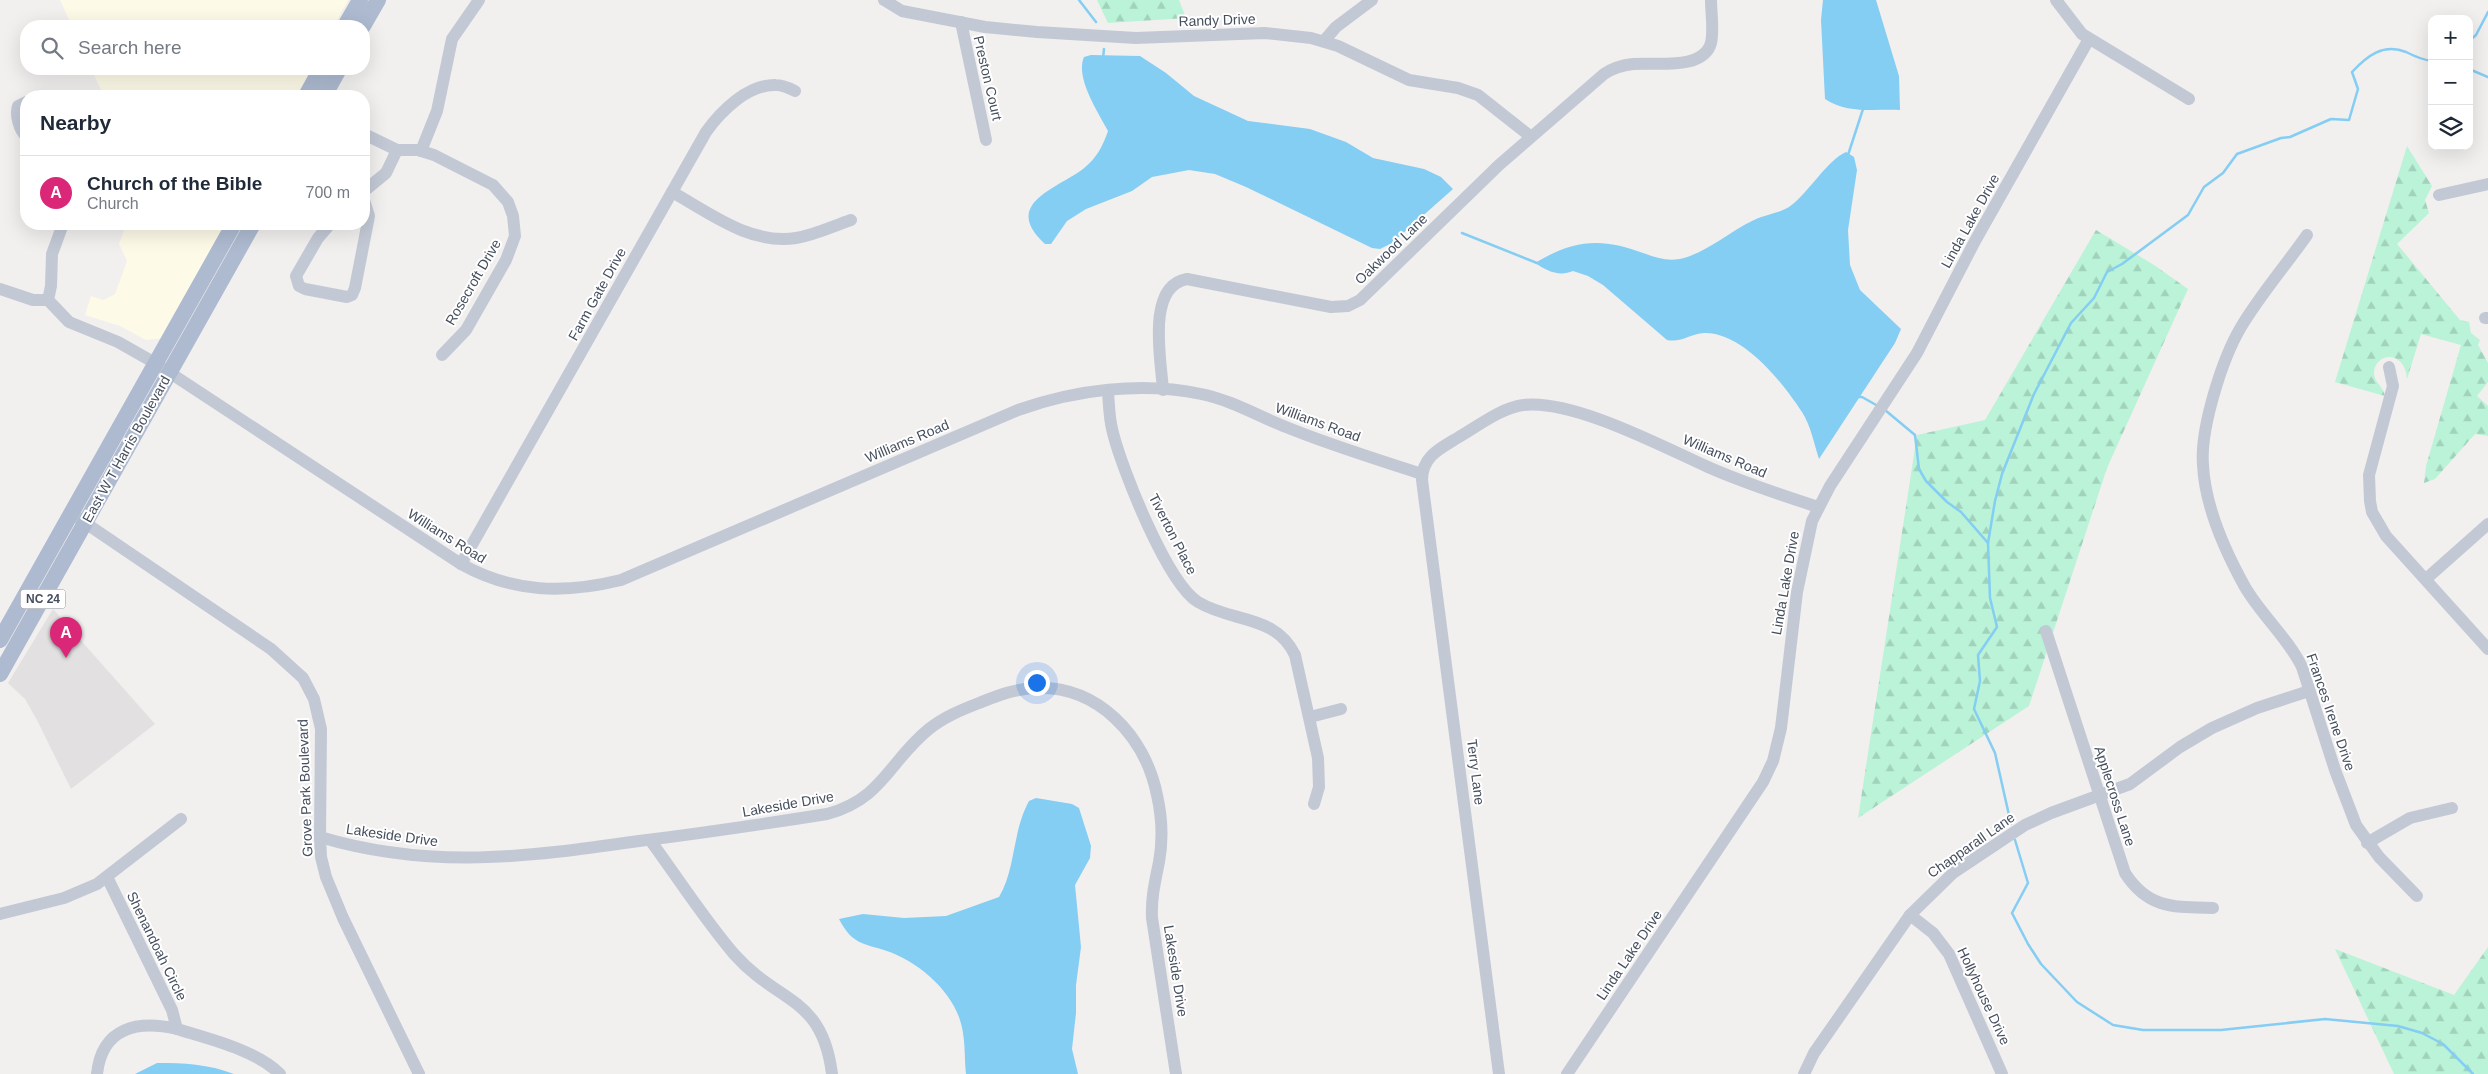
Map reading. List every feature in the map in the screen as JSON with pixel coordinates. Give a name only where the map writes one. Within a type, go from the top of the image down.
[{"type":"main road","points":[[348,20],[360,0]]},
{"type":"main road","points":[[366,20],[378,0]]},
{"type":"main road","points":[[309,90],[318,75]]},
{"type":"main road","points":[[327,90],[336,75]]},
{"type":"main road","name":"East W T Harris Boulevard","points":[[0,674],[78,518],[162,368],[231,230]]},
{"type":"main road","name":"East W T Harris Boulevard","points":[[162,368],[248,230]]},
{"type":"main road","name":"East W T Harris Boulevard","points":[[0,640],[78,518]]},
{"type":"street","points":[[421,151],[437,111],[452,39],[478,0]]},
{"type":"street","name":"Randy Drive","points":[[884,0],[902,11],[960,22],[1037,32],[1136,38],[1265,33],[1324,41],[1409,80],[1458,88],[1478,96],[1530,136]]},
{"type":"street","points":[[1324,41],[1336,27],[1372,0]]},
{"type":"street","name":"Oakwood Lane","points":[[1163,390],[1160,343],[1161,305],[1165,293],[1173,283],[1187,279],[1331,307],[1353,304],[1360,300],[1530,136],[1610,71],[1632,64],[1687,61],[1704,54],[1710,43],[1711,0]]},
{"type":"street","points":[[2056,0],[2082,34],[2190,99]]},
{"type":"street","name":"Preston Court","points":[[960,22],[986,140]]},
{"type":"street","name":"Linda Lake Drive","points":[[1567,1074],[1750,804],[1772,761],[1781,728],[1797,592],[1806,538],[1818,507],[1929,332],[1975,241],[2089,39]]},
{"type":"street","name":"Farm Gate Drive","points":[[461,564],[706,132],[716,118],[734,102],[771,85],[781,86],[794,91]]},
{"type":"street","points":[[20,105],[16,111],[20,126]]},
{"type":"street","name":"Rosecroft Drive","points":[[370,137],[397,150],[421,151],[434,155],[493,185],[508,202],[515,226],[514,242],[501,269],[466,330],[442,355]]},
{"type":"street","points":[[370,186],[386,173],[397,150]]},
{"type":"street","points":[[2439,195],[2488,184]]},
{"type":"street","points":[[672,192],[744,232],[767,238],[798,238],[851,220]]},
{"type":"street","points":[[0,289],[33,300],[48,300],[51,286],[52,254],[61,230]]},
{"type":"street","points":[[325,230],[318,238],[296,276],[300,286],[305,289],[347,297],[352,295],[355,288],[366,230]]},
{"type":"street","name":"Frances Irene Drive","points":[[2307,235],[2241,327],[2220,368],[2206,431],[2203,465],[2210,504],[2245,586],[2260,609],[2297,656],[2356,825],[2367,843],[2417,896]]},
{"type":"street","name":"Williams Road","points":[[48,300],[70,322],[81,329],[118,342],[162,368],[461,564],[478,573],[508,584],[539,589],[572,589],[621,580],[1018,410],[1058,397],[1108,391],[1163,390],[1200,394],[1220,399],[1315,438],[1422,474],[1426,462],[1439,449],[1508,410],[1519,406],[1535,405],[1558,408],[1599,420],[1654,442],[1742,482],[1818,507]]},
{"type":"street","points":[[2389,367],[2393,386],[2369,475],[2372,512],[2386,536],[2488,649]]},
{"type":"street","name":"Tiverton Place","points":[[1108,391],[1111,424],[1119,452],[1147,521],[1179,582],[1198,602],[1269,627],[1286,640],[1295,656],[1310,717],[1320,774],[1314,804]]},
{"type":"street","name":"Terry Lane","points":[[1422,474],[1500,1074]]},
{"type":"street","name":"Grove Park Boulevard","points":[[78,518],[271,649],[303,678],[314,699],[321,729],[320,837],[321,857],[326,877],[343,918],[419,1074]]},
{"type":"street","points":[[2426,579],[2488,524]]},
{"type":"street","name":"Applecross Lane","points":[[2046,631],[2122,867],[2136,889],[2147,898],[2162,904],[2213,908]]},
{"type":"street","name":"Lakeside Drive","points":[[320,837],[370,849],[426,856],[485,859],[544,855],[827,814],[848,808],[877,787],[930,728],[959,711],[1003,693],[1047,688],[1086,699],[1110,712],[1131,733],[1144,754],[1157,793],[1161,840],[1151,903],[1152,918],[1176,1074]]},
{"type":"street","name":"Chapparall Lane","points":[[1804,1074],[1814,1053],[1910,914],[1953,873],[2009,834],[2051,813],[2130,784],[2180,747],[2212,728],[2257,708],[2309,691]]},
{"type":"street","points":[[1310,717],[1341,709]]},
{"type":"street","points":[[2367,843],[2410,818],[2452,808]]},
{"type":"street","points":[[0,914],[64,898],[108,877],[181,819]]},
{"type":"street","points":[[650,840],[736,956],[814,1020],[828,1050],[832,1074]]},
{"type":"street","name":"Shenandoah Circle","points":[[108,877],[172,1010],[177,1029]]},
{"type":"street","name":"Hollyhouse Drive","points":[[1910,914],[1933,934],[1949,954],[2002,1074]]},
{"type":"street","points":[[96,1074],[103,1052],[124,1030],[144,1024],[177,1029],[258,1058],[280,1074]]},
{"type":"shaded area","points":[[60,0],[348,0],[337,20],[69,20]]},
{"type":"shaded area","points":[[94,75],[308,75],[300,90],[101,90]]},
{"type":"shaded area","points":[[124,230],[226,230],[165,338],[146,340],[120,326],[85,315],[91,296],[103,300],[115,294],[127,261],[119,244]]},
{"type":"shaded area","points":[[53,609],[155,724],[71,789],[25,699],[8,683]]},
{"type":"green space","points":[[1097,0],[1179,0],[1186,18],[1108,23]]},
{"type":"green space","points":[[2407,146],[2432,186],[2425,200],[2429,213],[2397,244],[2460,320],[2469,322],[2471,333],[2480,340],[2478,345],[2488,363],[2488,382],[2477,396],[2488,406],[2488,436],[2475,434],[2435,479],[2424,483],[2426,466],[2461,345],[2421,334],[2407,379],[2405,370],[2396,359],[2390,357],[2380,361],[2376,365],[2374,376],[2385,396],[2335,382]]},
{"type":"green space","points":[[2096,230],[2154,265],[2188,289],[2107,468],[2029,706],[1858,818],[1917,435],[1985,420]]},
{"type":"green space","points":[[2488,947],[2488,1074],[2394,1074],[2335,949],[2454,995]]},
{"type":"water","points":[[1823,0],[1876,0],[1899,76],[1900,110],[1852,109],[1833,104],[1825,99],[1821,20]]},
{"type":"water","points":[[1091,55],[1140,56],[1166,73],[1194,96],[1248,121],[1310,129],[1346,142],[1373,158],[1424,169],[1441,177],[1453,189],[1392,243],[1380,249],[1372,248],[1215,174],[1189,170],[1152,177],[1132,191],[1086,209],[1067,221],[1051,244],[1045,244],[1033,230],[1029,218],[1031,208],[1037,199],[1092,161],[1104,142],[1108,131],[1085,85],[1082,65],[1084,57]]},
{"type":"water","points":[[1846,152],[1854,157],[1857,170],[1848,230],[1850,265],[1860,290],[1901,329],[1895,343],[1819,459],[1810,429],[1802,412],[1773,374],[1747,350],[1719,335],[1704,333],[1672,341],[1667,340],[1603,285],[1588,276],[1573,271],[1568,273],[1553,272],[1535,263],[1562,249],[1588,243],[1614,245],[1663,259],[1673,260],[1693,255],[1754,220],[1789,207],[1804,194],[1831,162]]},
{"type":"water","points":[[1036,798],[1072,804],[1079,808],[1091,846],[1090,858],[1075,885],[1081,947],[1076,985],[1076,1013],[1072,1049],[1078,1074],[966,1074],[964,1038],[961,1024],[954,1006],[947,995],[930,976],[909,961],[853,938],[839,919],[863,914],[904,918],[946,916],[999,897],[1008,875],[1024,813],[1029,801]]},
{"type":"water","points":[[157,1063],[196,1065],[234,1074],[135,1074]]},
{"type":"waterway","points":[[1079,0],[1096,22]]},
{"type":"waterway","points":[[2473,38],[2488,12]]},
{"type":"waterway","points":[[1103,58],[1104,49]]},
{"type":"waterway","points":[[2011,824],[1995,753],[1974,709],[1980,681],[1978,655],[1997,627],[1990,598],[1988,543],[2002,474],[2034,394],[2071,323],[2094,298],[2107,272],[2122,264],[2188,215],[2204,187],[2223,173],[2237,154],[2281,138],[2290,137],[2331,119],[2349,120],[2358,89],[2352,72],[2370,56],[2390,49],[2406,52],[2428,60]]},
{"type":"waterway","points":[[2473,71],[2488,77]]},
{"type":"waterway","points":[[1848,155],[1863,109]]},
{"type":"waterway","points":[[1462,233],[1537,263]]},
{"type":"waterway","points":[[1858,397],[1862,397],[1878,406]]},
{"type":"waterway","points":[[1885,410],[1915,435],[1919,469],[1926,481],[1947,502],[1961,512],[1988,543]]},
{"type":"waterway","points":[[2015,840],[2028,883],[2012,913],[2028,944],[2041,964],[2077,1002],[2113,1025],[2143,1030],[2221,1030],[2325,1019],[2398,1026],[2422,1033],[2443,1044],[2473,1074]]},
{"type":"place","name":"Church of the Bible","points":[[66,658]]}]
